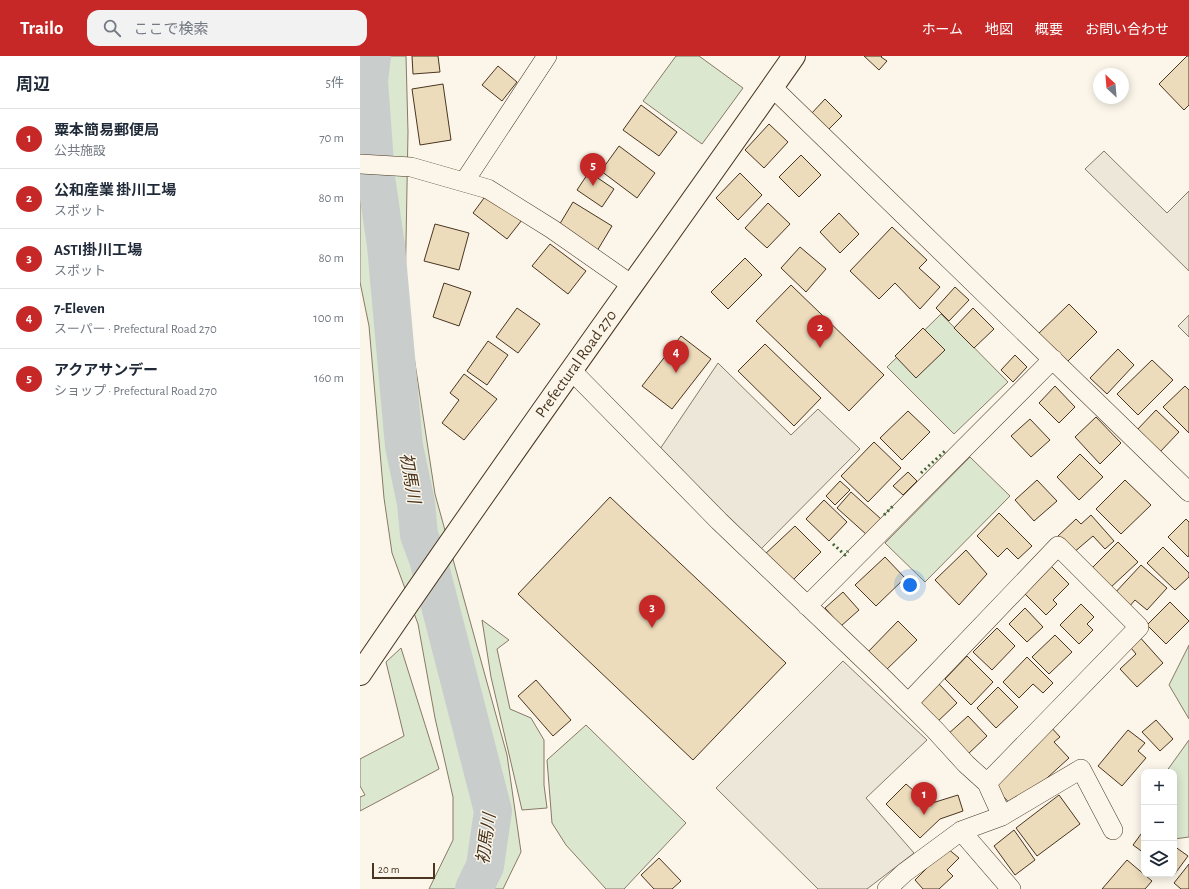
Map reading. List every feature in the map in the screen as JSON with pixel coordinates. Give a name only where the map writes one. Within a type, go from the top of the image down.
[{"type":"main road","name":"Prefectural Road 270","points":[[360,674],[571,370],[794,56]]},
{"type":"street","points":[[464,182],[547,56]]},
{"type":"street","points":[[772,87],[1189,492]]},
{"type":"street","points":[[360,164],[410,167],[488,189],[552,230],[632,285]]},
{"type":"street","points":[[807,606],[1053,359]]},
{"type":"street","points":[[571,370],[719,521],[908,703],[966,764],[987,783],[1002,816]]},
{"type":"street","points":[[908,703],[1058,546],[1139,627],[987,783]]},
{"type":"street","points":[[888,889],[907,881],[961,832],[1002,816],[1081,769],[1113,830]]},
{"type":"street","points":[[961,832],[1011,889]]},
{"type":"green space","points":[[360,56],[406,56],[408,132],[405,298],[435,494],[507,755],[521,852],[503,889],[429,889],[453,840],[453,797],[435,718],[418,624],[392,553],[384,498],[369,326],[360,282]]},
{"type":"green space","points":[[676,56],[699,56],[743,88],[702,144],[643,101]]},
{"type":"green space","points":[[941,314],[1008,382],[954,434],[887,367]]},
{"type":"green space","points":[[970,457],[1010,496],[925,582],[885,543]]},
{"type":"green space","points":[[482,620],[509,640],[497,649],[510,709],[531,718],[544,740],[544,785],[547,808],[522,810],[491,677]]},
{"type":"green space","points":[[1189,645],[1189,719],[1169,685]]},
{"type":"green space","points":[[401,648],[439,769],[360,811],[360,797],[365,795],[360,786],[360,759],[404,736],[386,662]]},
{"type":"green space","points":[[586,725],[686,823],[624,889],[606,889],[566,845],[552,823],[547,760]]},
{"type":"green space","points":[[1189,740],[1189,837],[1177,839],[1177,769],[1168,769]]},
{"type":"shaded area","points":[[360,56],[376,56],[373,100],[378,148],[360,145]]},
{"type":"shaded area","points":[[1104,151],[1167,213],[1189,191],[1189,271],[1085,169]]},
{"type":"shaded area","points":[[1189,315],[1189,337],[1178,326]]},
{"type":"shaded area","points":[[718,363],[791,435],[818,409],[860,449],[759,551],[660,449]]},
{"type":"shaded area","points":[[843,661],[927,740],[866,798],[914,853],[867,889],[818,889],[716,788]]},
{"type":"building","points":[[412,56],[438,56],[440,72],[413,74]]},
{"type":"building","points":[[864,56],[882,56],[881,57],[887,61],[879,70]]},
{"type":"building","points":[[1187,56],[1189,56],[1189,105],[1184,110],[1159,84]]},
{"type":"building","points":[[498,66],[517,82],[502,101],[482,85]]},
{"type":"building","points":[[443,84],[451,140],[420,145],[412,89]]},
{"type":"building","points":[[825,99],[842,116],[827,131],[811,114]]},
{"type":"building","points":[[641,105],[677,132],[659,156],[623,130]]},
{"type":"building","points":[[769,124],[788,142],[764,168],[745,150]]},
{"type":"building","points":[[619,146],[655,173],[637,198],[601,171]]},
{"type":"building","points":[[801,155],[821,175],[799,197],[779,177]]},
{"type":"building","points":[[589,172],[614,189],[602,207],[577,190]]},
{"type":"building","points":[[740,173],[762,195],[738,220],[716,198]]},
{"type":"building","points":[[487,194],[522,220],[507,239],[473,213]]},
{"type":"building","points":[[573,202],[612,226],[597,251],[558,227]]},
{"type":"building","points":[[768,203],[790,224],[767,248],[745,228]]},
{"type":"building","points":[[839,213],[859,234],[840,253],[820,232]]},
{"type":"building","points":[[435,224],[469,233],[459,270],[424,261]]},
{"type":"building","points":[[892,227],[927,260],[919,268],[940,287],[920,309],[895,283],[879,299],[850,271]]},
{"type":"building","points":[[550,244],[586,271],[568,294],[532,266]]},
{"type":"building","points":[[800,247],[826,269],[806,292],[781,268]]},
{"type":"building","points":[[745,258],[762,275],[728,309],[711,292]]},
{"type":"building","points":[[444,283],[471,292],[459,326],[433,317]]},
{"type":"building","points":[[791,285],[884,375],[849,411],[756,321]]},
{"type":"building","points":[[955,287],[969,300],[949,321],[936,308]]},
{"type":"building","points":[[1069,304],[1097,332],[1064,365],[1036,336]]},
{"type":"building","points":[[517,308],[540,324],[518,353],[496,337]]},
{"type":"building","points":[[973,308],[994,329],[974,348],[954,328]]},
{"type":"building","points":[[923,328],[945,350],[916,378],[895,356]]},
{"type":"building","points":[[681,336],[711,359],[672,409],[642,386]]},
{"type":"building","points":[[488,341],[508,355],[487,385],[467,371]]},
{"type":"building","points":[[765,344],[821,398],[794,426],[738,371]]},
{"type":"building","points":[[1118,349],[1134,365],[1107,394],[1090,378]]},
{"type":"building","points":[[1015,355],[1027,367],[1013,382],[1001,370]]},
{"type":"building","points":[[1152,360],[1173,380],[1138,415],[1117,394]]},
{"type":"building","points":[[464,374],[497,399],[464,440],[442,423],[459,400],[450,393]]},
{"type":"building","points":[[1055,386],[1075,407],[1059,423],[1039,403]]},
{"type":"building","points":[[1185,386],[1189,390],[1189,433],[1163,407]]},
{"type":"building","points":[[1156,410],[1179,432],[1159,453],[1136,431]]},
{"type":"building","points":[[908,411],[930,432],[902,460],[880,438]]},
{"type":"building","points":[[1096,417],[1121,443],[1100,464],[1075,437]]},
{"type":"building","points":[[1030,419],[1050,440],[1031,457],[1011,436]]},
{"type":"building","points":[[874,442],[901,468],[868,502],[841,476]]},
{"type":"building","points":[[1080,454],[1103,477],[1079,500],[1057,477]]},
{"type":"building","points":[[908,472],[917,481],[903,495],[893,486]]},
{"type":"building","points":[[1037,480],[1057,501],[1034,521],[1015,500]]},
{"type":"building","points":[[1125,480],[1151,505],[1121,534],[1096,509]]},
{"type":"building","points":[[840,481],[850,490],[835,505],[826,496]]},
{"type":"building","points":[[851,492],[881,519],[867,535],[837,508]]},
{"type":"building","points":[[610,497],[786,663],[693,760],[518,594]]},
{"type":"building","points":[[824,500],[847,522],[829,541],[806,519]]},
{"type":"building","points":[[999,513],[1032,546],[1018,559],[1007,548],[998,557],[977,536]]},
{"type":"building","points":[[1091,515],[1114,541],[1105,549],[1093,536],[1073,553],[1058,536],[1076,519],[1081,524]]},
{"type":"building","points":[[1186,519],[1189,522],[1188,557],[1168,537]]},
{"type":"building","points":[[795,526],[821,552],[790,583],[763,556]]},
{"type":"building","points":[[1118,542],[1138,562],[1110,588],[1091,569]]},
{"type":"building","points":[[1163,547],[1189,573],[1189,577],[1175,590],[1147,563]]},
{"type":"building","points":[[966,550],[987,574],[959,605],[935,580]]},
{"type":"building","points":[[885,557],[905,578],[876,606],[855,585]]},
{"type":"building","points":[[1050,565],[1069,584],[1053,600],[1057,604],[1046,615],[1023,592]]},
{"type":"building","points":[[1141,565],[1167,588],[1147,610],[1135,600],[1128,608],[1113,595]]},
{"type":"building","points":[[843,592],[859,610],[841,626],[825,608]]},
{"type":"building","points":[[1170,602],[1189,621],[1166,644],[1147,625]]},
{"type":"building","points":[[1081,604],[1094,617],[1087,624],[1093,630],[1079,644],[1060,625]]},
{"type":"building","points":[[1025,608],[1043,627],[1027,642],[1009,624]]},
{"type":"building","points":[[898,621],[917,640],[884,672],[866,654]]},
{"type":"building","points":[[997,628],[1015,646],[992,670],[973,652]]},
{"type":"building","points":[[1137,634],[1163,663],[1137,687],[1120,669],[1136,654],[1127,643]]},
{"type":"building","points":[[1055,635],[1072,652],[1049,674],[1032,657]]},
{"type":"building","points":[[967,656],[993,682],[971,705],[945,679]]},
{"type":"building","points":[[1027,657],[1053,683],[1043,693],[1033,684],[1019,698],[1003,682]]},
{"type":"building","points":[[536,680],[571,720],[553,736],[518,696]]},
{"type":"building","points":[[939,684],[957,703],[934,725],[916,707]]},
{"type":"building","points":[[998,687],[1018,707],[996,728],[977,708]]},
{"type":"building","points":[[968,716],[987,736],[967,755],[947,735]]},
{"type":"building","points":[[1156,720],[1173,739],[1160,751],[1142,732]]},
{"type":"building","points":[[1050,726],[1060,737],[1054,742],[1069,758],[1014,808],[990,782]]},
{"type":"building","points":[[1128,730],[1145,743],[1138,751],[1146,758],[1122,786],[1098,766]]},
{"type":"building","points":[[906,784],[929,804],[958,795],[963,811],[940,819],[920,838],[886,804]]},
{"type":"building","points":[[1059,795],[1080,824],[1037,856],[1016,828]]},
{"type":"building","points":[[1014,830],[1035,860],[1015,875],[994,846]]},
{"type":"building","points":[[1141,834],[1141,851],[1133,845]]},
{"type":"building","points":[[947,848],[959,858],[947,870],[953,876],[939,889],[923,889],[915,880]]},
{"type":"building","points":[[1177,848],[1188,856],[1177,871]]},
{"type":"building","points":[[659,858],[681,881],[672,889],[654,889],[641,875]]},
{"type":"building","points":[[1127,860],[1141,872],[1141,877],[1147,877],[1152,881],[1145,889],[1102,889]]},
{"type":"building","points":[[1189,864],[1189,889],[1181,889],[1174,883]]},
{"type":"waterway","name":"初馬川","points":[[372,56],[369,81],[376,177],[386,246],[404,446],[416,503],[419,535],[428,559],[493,811],[485,866],[474,889]]},
{"type":"hedge","points":[[921,473],[945,451]]},
{"type":"hedge","points":[[884,515],[894,505]]},
{"type":"hedge","points":[[833,544],[845,555],[848,551]]},
{"type":"place","name":"アクアサンデー","points":[[593,186]]},
{"type":"place","name":"公和産業 掛川工場","points":[[820,348]]},
{"type":"place","name":"7-Eleven","points":[[676,373]]},
{"type":"place","name":"ASTI掛川工場","points":[[652,628]]},
{"type":"place","name":"粟本簡易郵便局","points":[[924,815]]}]
